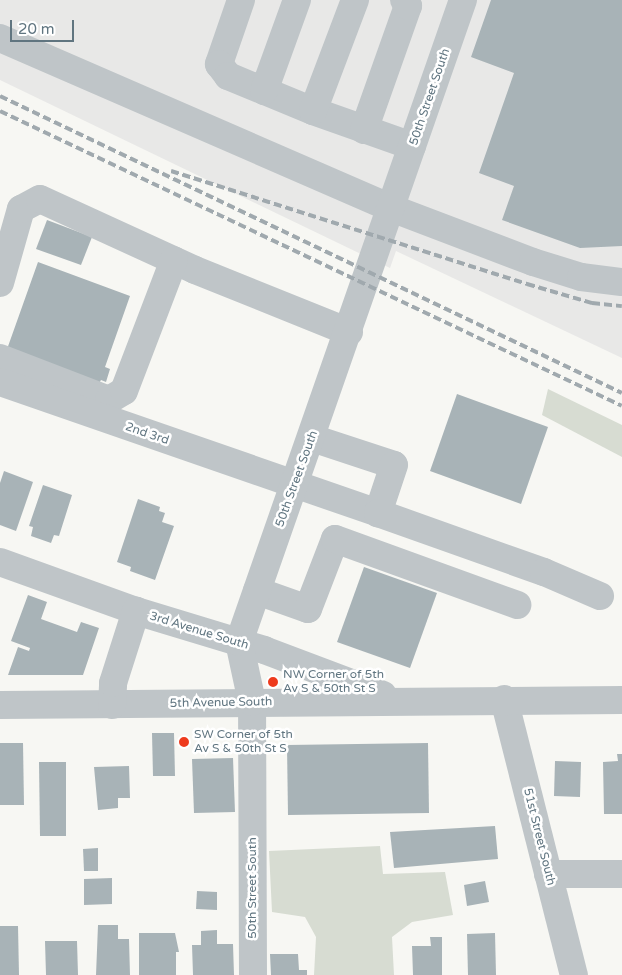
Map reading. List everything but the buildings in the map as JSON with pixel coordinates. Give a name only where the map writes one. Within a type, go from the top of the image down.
[{"type":"street","points":[[241,0],[219,64],[228,76],[313,111],[412,146]]},
{"type":"street","points":[[264,91],[297,0]]},
{"type":"street","points":[[313,111],[355,0]]},
{"type":"street","name":"50th Street South","points":[[253,975],[252,702],[239,642],[349,332],[463,0]]},
{"type":"street","points":[[364,130],[406,3]]},
{"type":"street","points":[[0,38],[391,208],[533,262],[581,277],[622,282]]},
{"type":"street","points":[[0,283],[21,208],[40,199],[174,260],[349,332]]},
{"type":"street","points":[[0,358],[109,400],[124,391],[174,260]]},
{"type":"street","name":"2nd 3rd","points":[[0,382],[544,572],[600,596]]},
{"type":"street","points":[[312,438],[394,465],[378,513]]},
{"type":"street","points":[[257,591],[308,609],[335,539],[517,605]]},
{"type":"street","name":"3rd Avenue South","points":[[0,562],[136,611],[239,642],[398,701]]},
{"type":"street","points":[[112,705],[113,683],[136,611]]},
{"type":"street","name":"5th Avenue South","points":[[0,705],[504,699],[622,700]]},
{"type":"street","name":"51st Street South","points":[[504,699],[574,975]]},
{"type":"street","points":[[548,874],[622,874]]},
{"type":"shaded area","points":[[0,0],[622,0],[622,358],[396,251],[390,268],[0,80]]},
{"type":"shaded area","points":[[548,389],[622,425],[622,457],[542,415]]},
{"type":"shaded area","points":[[380,846],[383,874],[445,872],[453,915],[412,922],[392,937],[394,975],[314,975],[316,937],[305,917],[272,912],[269,851]]},
{"type":"railway","points":[[0,96],[622,393]]},
{"type":"railway","points":[[0,111],[622,406]]},
{"type":"railway","points":[[171,171],[527,284],[592,303],[622,306]]},
{"type":"place","name":"NW Corner of 5th Av S & 50th St S","points":[[273,682]]},
{"type":"place","name":"SW Corner of 5th Av S & 50th St S","points":[[184,742]]}]
